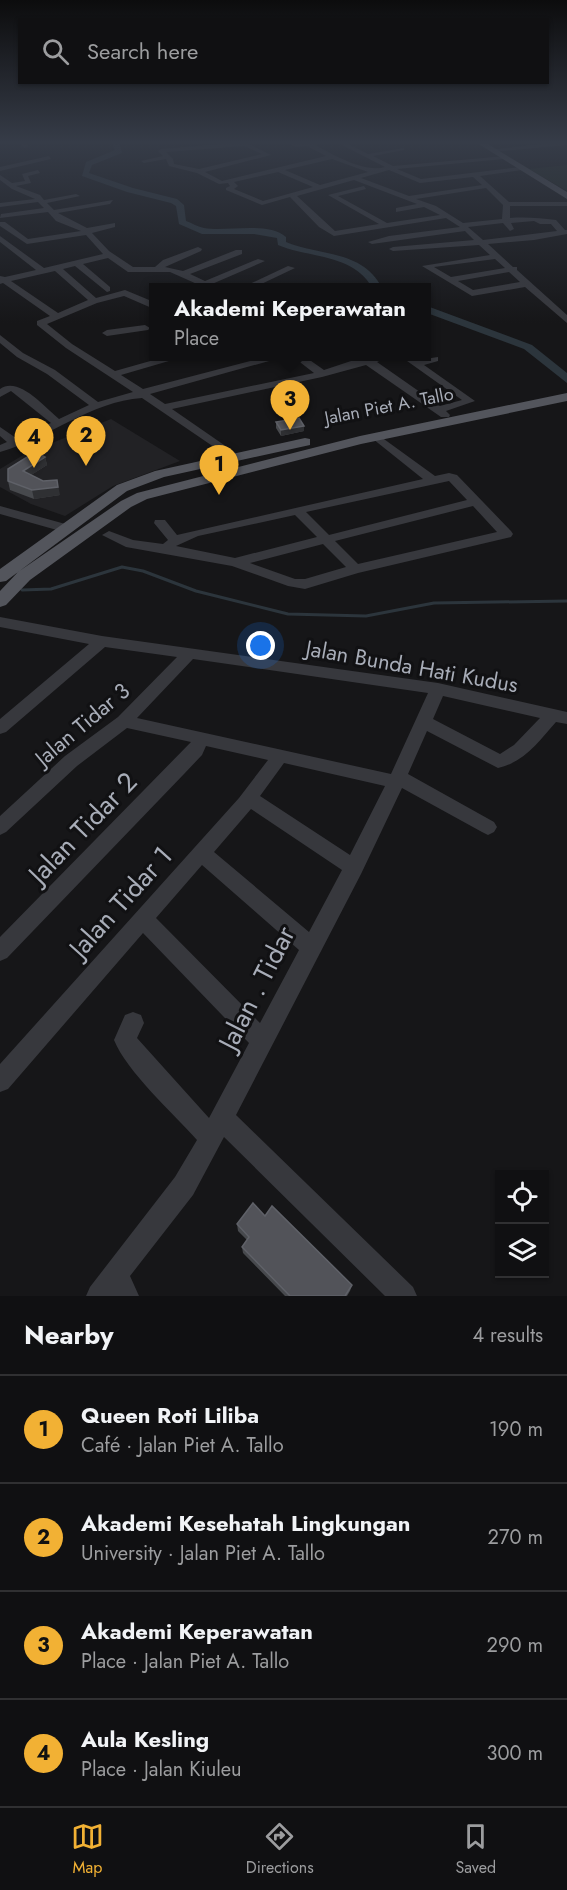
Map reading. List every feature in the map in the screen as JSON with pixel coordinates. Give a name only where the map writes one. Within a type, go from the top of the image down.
[{"type":"main road","name":"Jalan Piet A. Tallo","points":[[10,578],[142,496],[567,390]]},
{"type":"main road","name":"Jalan Piet A. Tallo","points":[[10,578],[64,528],[122,488],[160,474],[441,413],[567,397]]},
{"type":"main road","points":[[0,600],[10,578]]},
{"type":"street","points":[[0,205],[37,201]]},
{"type":"street","points":[[42,201],[64,222],[88,231],[110,255],[134,272],[158,268],[198,249]]},
{"type":"street","points":[[255,201],[263,205],[273,201]]},
{"type":"street","points":[[302,201],[320,224],[334,234],[384,224],[447,216]]},
{"type":"street","points":[[344,201],[384,224]]},
{"type":"street","points":[[415,201],[447,216],[464,227],[514,269],[567,320]]},
{"type":"street","points":[[504,201],[507,204],[567,204]]},
{"type":"street","points":[[2,220],[110,202]]},
{"type":"street","points":[[507,204],[506,220],[514,232],[525,237]]},
{"type":"street","points":[[399,210],[424,205]]},
{"type":"street","points":[[64,222],[85,218]]},
{"type":"street","points":[[372,242],[506,220],[536,219],[540,222],[553,222],[564,232]]},
{"type":"street","points":[[2,220],[27,242],[112,225]]},
{"type":"street","points":[[393,249],[534,238],[564,232]]},
{"type":"street","points":[[0,238],[42,272]]},
{"type":"street","points":[[183,274],[239,252]]},
{"type":"street","points":[[1,280],[110,255]]},
{"type":"street","points":[[499,256],[422,263],[472,293],[527,284]]},
{"type":"street","points":[[215,283],[261,261]]},
{"type":"street","points":[[77,262],[107,289]]},
{"type":"street","points":[[57,268],[94,300]]},
{"type":"street","points":[[158,268],[183,274],[202,283]]},
{"type":"street","points":[[256,283],[291,268]]},
{"type":"street","points":[[450,280],[514,269]]},
{"type":"street","points":[[1,280],[55,315]]},
{"type":"street","points":[[149,304],[125,293],[94,300],[40,323],[69,346],[115,374],[137,393],[144,395],[236,458]]},
{"type":"street","points":[[149,318],[141,321],[149,331]]},
{"type":"street","points":[[107,333],[149,331]]},
{"type":"street","points":[[0,338],[20,355],[46,369],[97,406]]},
{"type":"street","points":[[115,374],[165,361]]},
{"type":"street","points":[[0,449],[97,406],[137,393],[266,361]]},
{"type":"street","points":[[303,361],[322,374]]},
{"type":"street","points":[[163,408],[322,374],[368,361],[441,413],[470,401],[411,361]]},
{"type":"street","points":[[415,364],[426,361]]},
{"type":"street","points":[[0,394],[10,387],[14,388],[58,423]]},
{"type":"street","points":[[0,430],[15,442]]},
{"type":"street","points":[[377,437],[431,479]]},
{"type":"street","points":[[109,535],[131,544],[171,544],[297,510],[431,479],[453,478],[506,534],[301,584],[171,544],[160,523]]},
{"type":"street","points":[[234,562],[475,502]]},
{"type":"street","points":[[0,510],[64,528]]},
{"type":"street","points":[[297,510],[355,569]]},
{"type":"street","name":"Jalan Bunda Hati Kudus","points":[[0,622],[189,654],[438,689],[560,716]]},
{"type":"street","points":[[0,728],[102,640]]},
{"type":"street","name":"Jalan Tidar 3","points":[[0,827],[71,761],[124,721],[189,654]]},
{"type":"street","name":"Jalan . Tidar","points":[[99,1296],[121,1285],[184,1186],[263,1041],[310,946],[354,868],[398,780],[438,689]]},
{"type":"street","points":[[424,722],[498,761],[515,756],[560,716]]},
{"type":"street","points":[[124,721],[200,740],[398,780],[488,827]]},
{"type":"street","name":"Jalan Tidar 2","points":[[0,951],[188,759],[200,740]]},
{"type":"street","name":"Jalan Tidar 1","points":[[0,1082],[249,798],[280,756]]},
{"type":"street","points":[[249,798],[354,868]]},
{"type":"street","points":[[201,852],[310,946]]},
{"type":"street","points":[[142,918],[263,1041]]},
{"type":"street","points":[[133,1023],[125,1040],[139,1059],[404,1296]]},
{"type":"shaded area","points":[[111,419],[180,461],[113,486],[65,516],[31,504],[0,487],[0,469],[25,454]]},
{"type":"building","points":[[299,418],[304,426],[281,430],[276,422]]},
{"type":"building","points":[[35,452],[45,457],[23,471],[43,481],[57,480],[58,487],[32,490],[8,481],[8,469]]},
{"type":"building","points":[[253,1203],[265,1216],[272,1206],[352,1285],[345,1296],[290,1296],[242,1247],[249,1237],[237,1224]]},
{"type":"waterway","points":[[175,201],[180,205],[182,222],[202,231],[254,231],[280,236],[283,239],[281,243],[293,248],[350,262],[362,268],[374,283]]},
{"type":"waterway","points":[[431,311],[528,347],[567,379]]},
{"type":"waterway","points":[[22,590],[51,589],[122,567],[143,571],[196,591],[288,614],[366,616],[434,603],[567,601]]},
{"type":"place","name":"Akademi Keperawatan","points":[[290,430]]},
{"type":"place","name":"Akademi Kesehatah Lingkungan","points":[[86,466]]},
{"type":"place","name":"Aula Kesling","points":[[34,468]]},
{"type":"place","name":"Queen Roti Liliba","points":[[219,495]]}]
